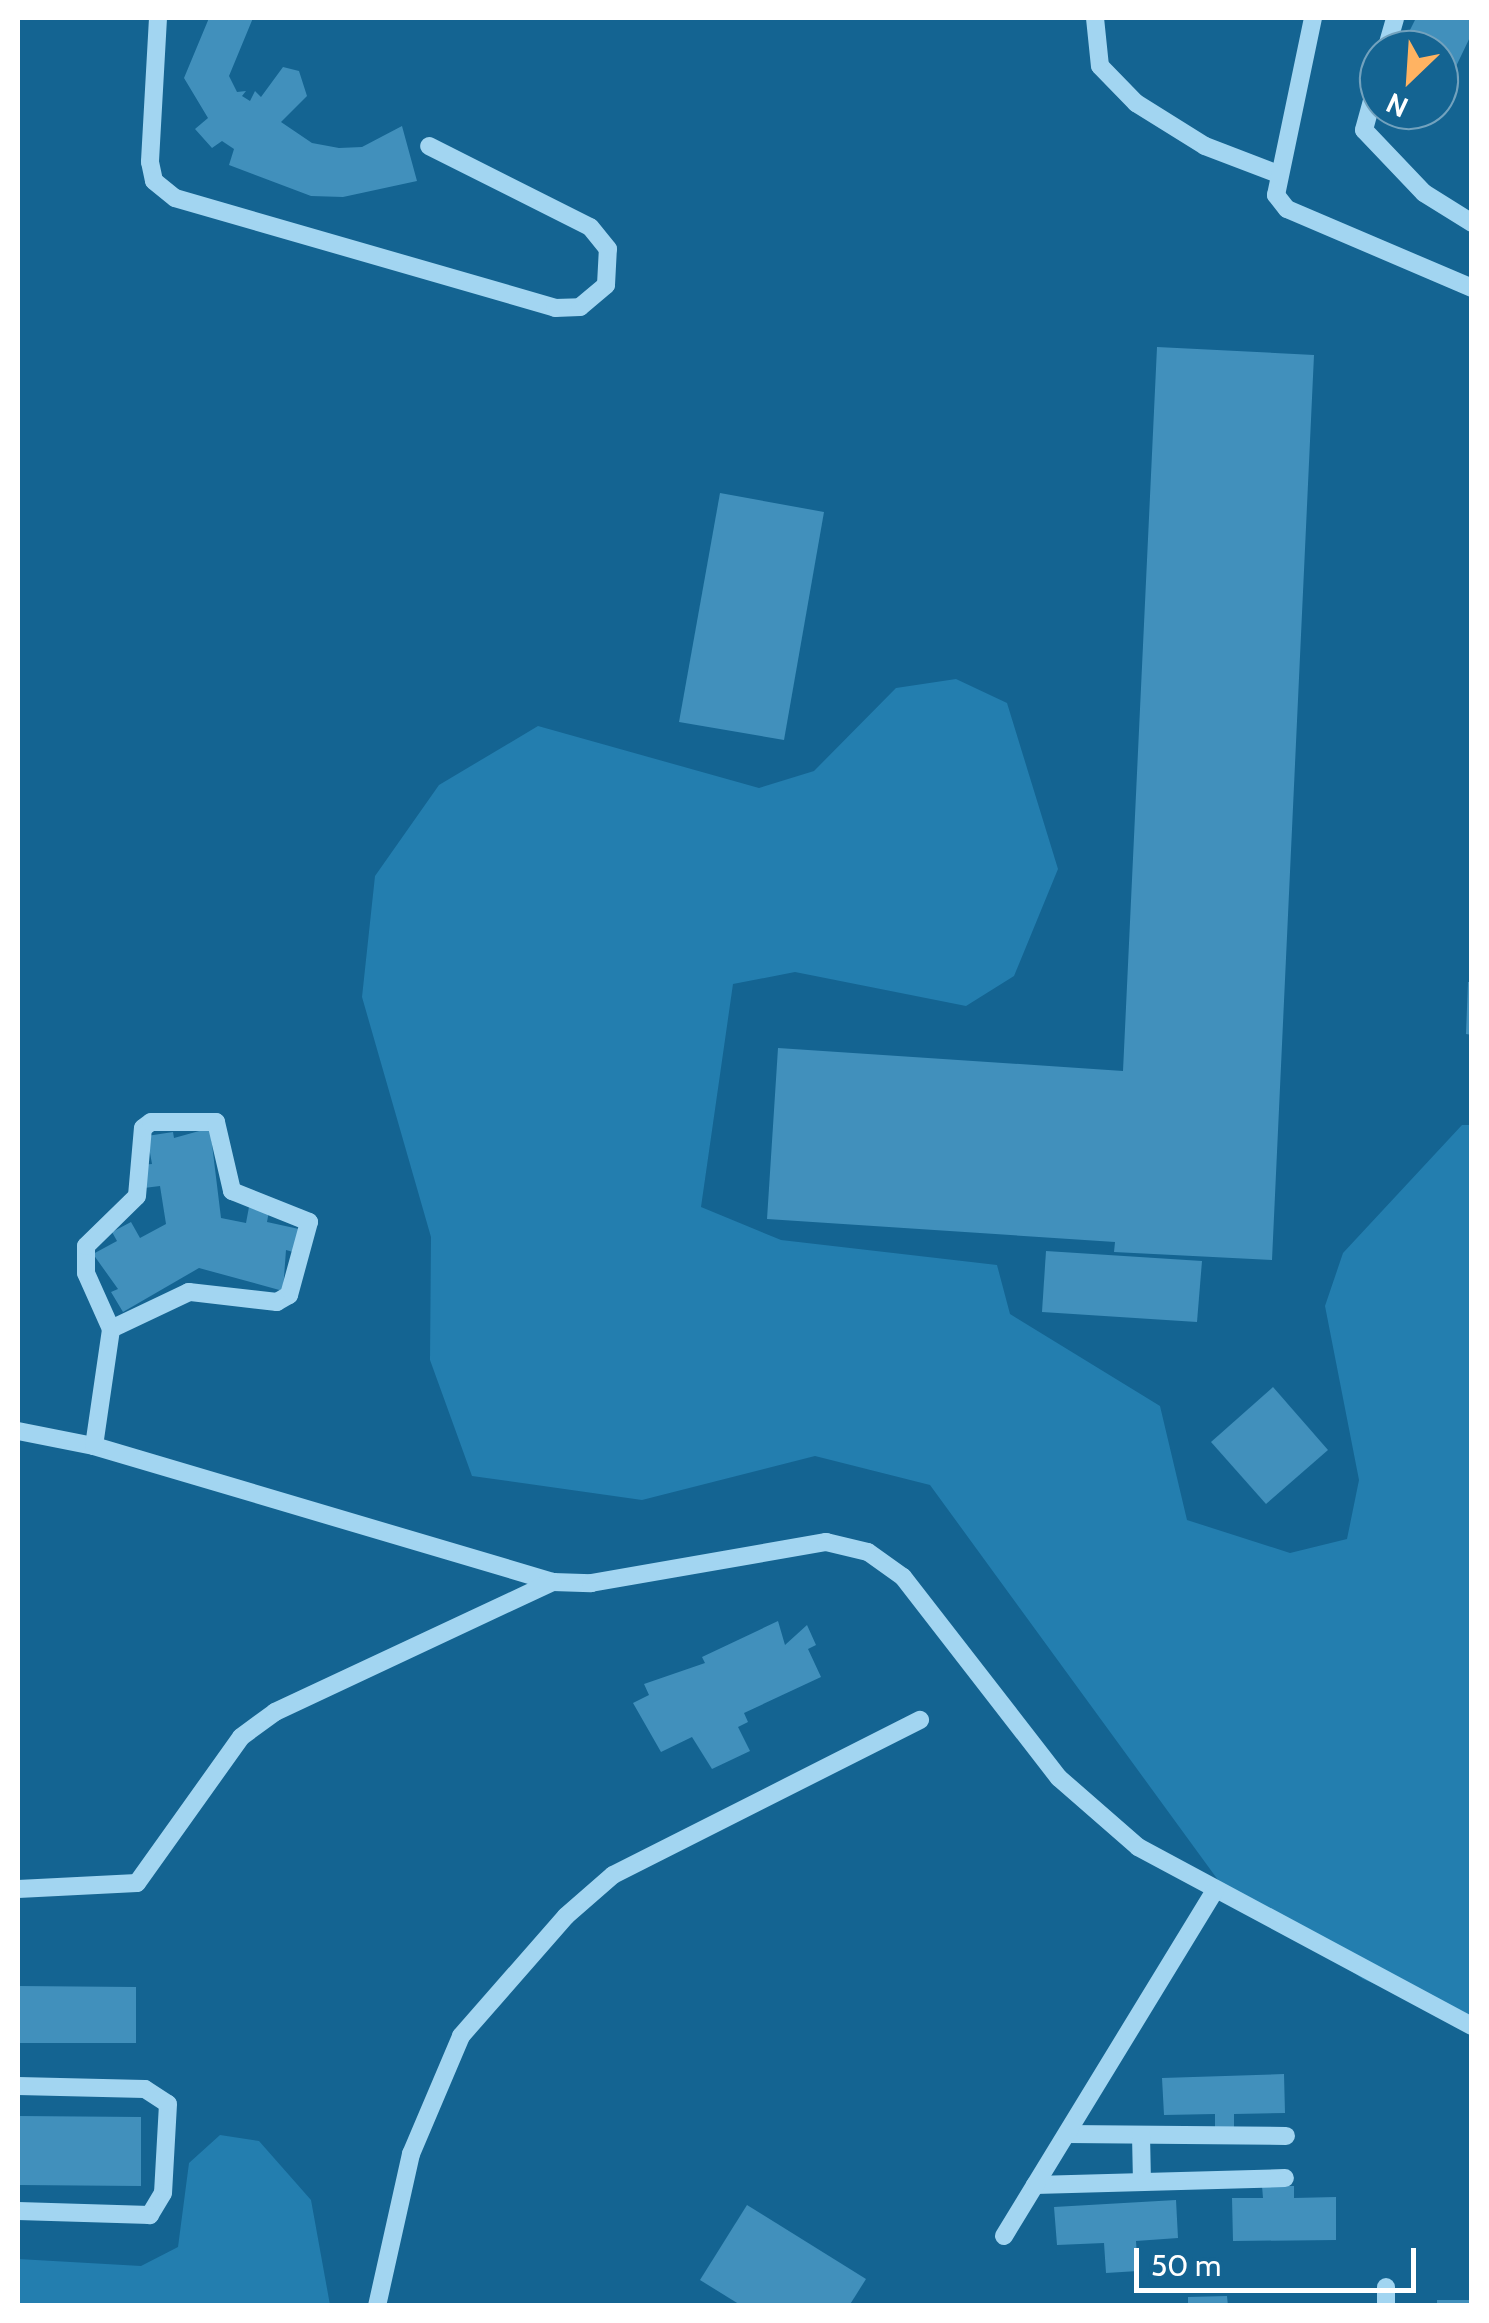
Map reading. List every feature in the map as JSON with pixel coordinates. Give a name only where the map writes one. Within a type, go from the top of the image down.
[{"type":"street","points":[[158,18],[150,162],[154,181],[175,198],[555,308],[580,307],[606,285],[608,249],[590,227],[429,146]]},
{"type":"street","points":[[1094,18],[1100,66],[1136,103],[1205,146],[1278,174]]},
{"type":"street","points":[[1313,18],[1276,196],[1288,209],[1472,288]]},
{"type":"street","points":[[1364,130],[1386,160],[1469,215]]},
{"type":"street","points":[[94,1446],[110,1329],[83,1256],[137,1196],[143,1128],[151,1122],[216,1122],[238,1198],[309,1222],[289,1295],[278,1302],[210,1290],[175,1294],[110,1329]]},
{"type":"street","points":[[18,1432],[94,1446],[552,1582],[591,1583],[826,1542],[868,1552],[903,1577],[1058,1778],[1138,1848],[1472,2026]]},
{"type":"street","points":[[18,1889],[114,1889],[137,1883],[241,1737],[275,1712],[552,1582]]},
{"type":"street","points":[[378,2306],[411,2154],[461,2036],[566,1916],[613,1875],[920,1720]]},
{"type":"street","points":[[1004,2236],[1215,1891]]},
{"type":"street","points":[[18,2086],[145,2089],[168,2104],[164,2193],[150,2215],[18,2211]]},
{"type":"street","points":[[1067,2134],[1286,2136]]},
{"type":"street","points":[[1141,2135],[1142,2182]]},
{"type":"street","points":[[1035,2186],[1285,2178]]},
{"type":"shaded area","points":[[956,679],[1007,703],[1058,869],[1014,976],[966,1006],[795,972],[733,984],[701,1207],[781,1240],[997,1265],[1010,1314],[1160,1406],[1187,1520],[1290,1553],[1347,1539],[1359,1480],[1325,1306],[1343,1253],[1462,1125],[1471,1125],[1471,2025],[1363,1979],[1218,1880],[930,1485],[815,1456],[642,1500],[472,1476],[430,1360],[431,1237],[362,997],[375,876],[439,785],[538,726],[759,788],[814,771],[896,688]]},
{"type":"shaded area","points":[[220,2135],[259,2141],[311,2200],[330,2305],[18,2305],[18,2259],[141,2266],[178,2247],[189,2163]]},
{"type":"building","points":[[209,18],[253,18],[229,76],[237,92],[246,91],[242,96],[250,101],[255,91],[261,97],[283,67],[299,71],[307,96],[281,122],[312,143],[339,148],[362,147],[402,126],[417,181],[343,197],[311,196],[229,165],[234,149],[222,141],[212,148],[195,129],[208,118],[184,78]]},
{"type":"building","points":[[1416,18],[1472,18],[1472,33],[1459,60],[1459,30],[1410,30]]},
{"type":"building","points":[[1157,347],[1314,355],[1272,1260],[1114,1252],[1115,1242],[767,1219],[778,1048],[1123,1071]]},
{"type":"building","points":[[720,493],[824,512],[784,740],[679,722]]},
{"type":"building","points":[[1468,982],[1472,982],[1472,1035],[1466,1034]]},
{"type":"building","points":[[210,1128],[221,1218],[246,1223],[249,1207],[269,1211],[267,1222],[299,1229],[293,1252],[286,1250],[283,1291],[199,1268],[123,1312],[111,1292],[118,1289],[93,1254],[117,1241],[112,1232],[131,1222],[140,1238],[166,1224],[160,1186],[144,1188],[140,1165],[152,1164],[147,1136],[173,1132],[174,1138]]},
{"type":"building","points":[[1046,1251],[1202,1261],[1197,1322],[1042,1312]]},
{"type":"building","points":[[1273,1387],[1328,1450],[1266,1504],[1211,1442]]},
{"type":"building","points":[[778,1621],[785,1645],[807,1625],[816,1645],[808,1649],[821,1677],[744,1713],[748,1722],[738,1727],[750,1751],[712,1769],[692,1737],[661,1752],[633,1703],[649,1695],[644,1684],[705,1663],[702,1657]]},
{"type":"building","points":[[18,1986],[136,1987],[136,2043],[18,2043]]},
{"type":"building","points":[[1284,2074],[1285,2113],[1234,2114],[1234,2127],[1215,2127],[1215,2114],[1164,2115],[1162,2078]]},
{"type":"building","points":[[18,2116],[141,2117],[141,2186],[18,2185]]},
{"type":"building","points":[[1262,2186],[1294,2186],[1294,2198],[1336,2197],[1336,2240],[1233,2241],[1232,2198],[1263,2198]]},
{"type":"building","points":[[1176,2200],[1178,2238],[1136,2241],[1138,2271],[1106,2273],[1104,2243],[1057,2245],[1054,2207]]},
{"type":"building","points":[[747,2205],[866,2279],[849,2306],[742,2306],[700,2280]]},
{"type":"building","points":[[1227,2296],[1228,2306],[1188,2306],[1188,2297]]},
{"type":"building","points":[[1437,2300],[1472,2300],[1472,2306],[1437,2306]]}]
